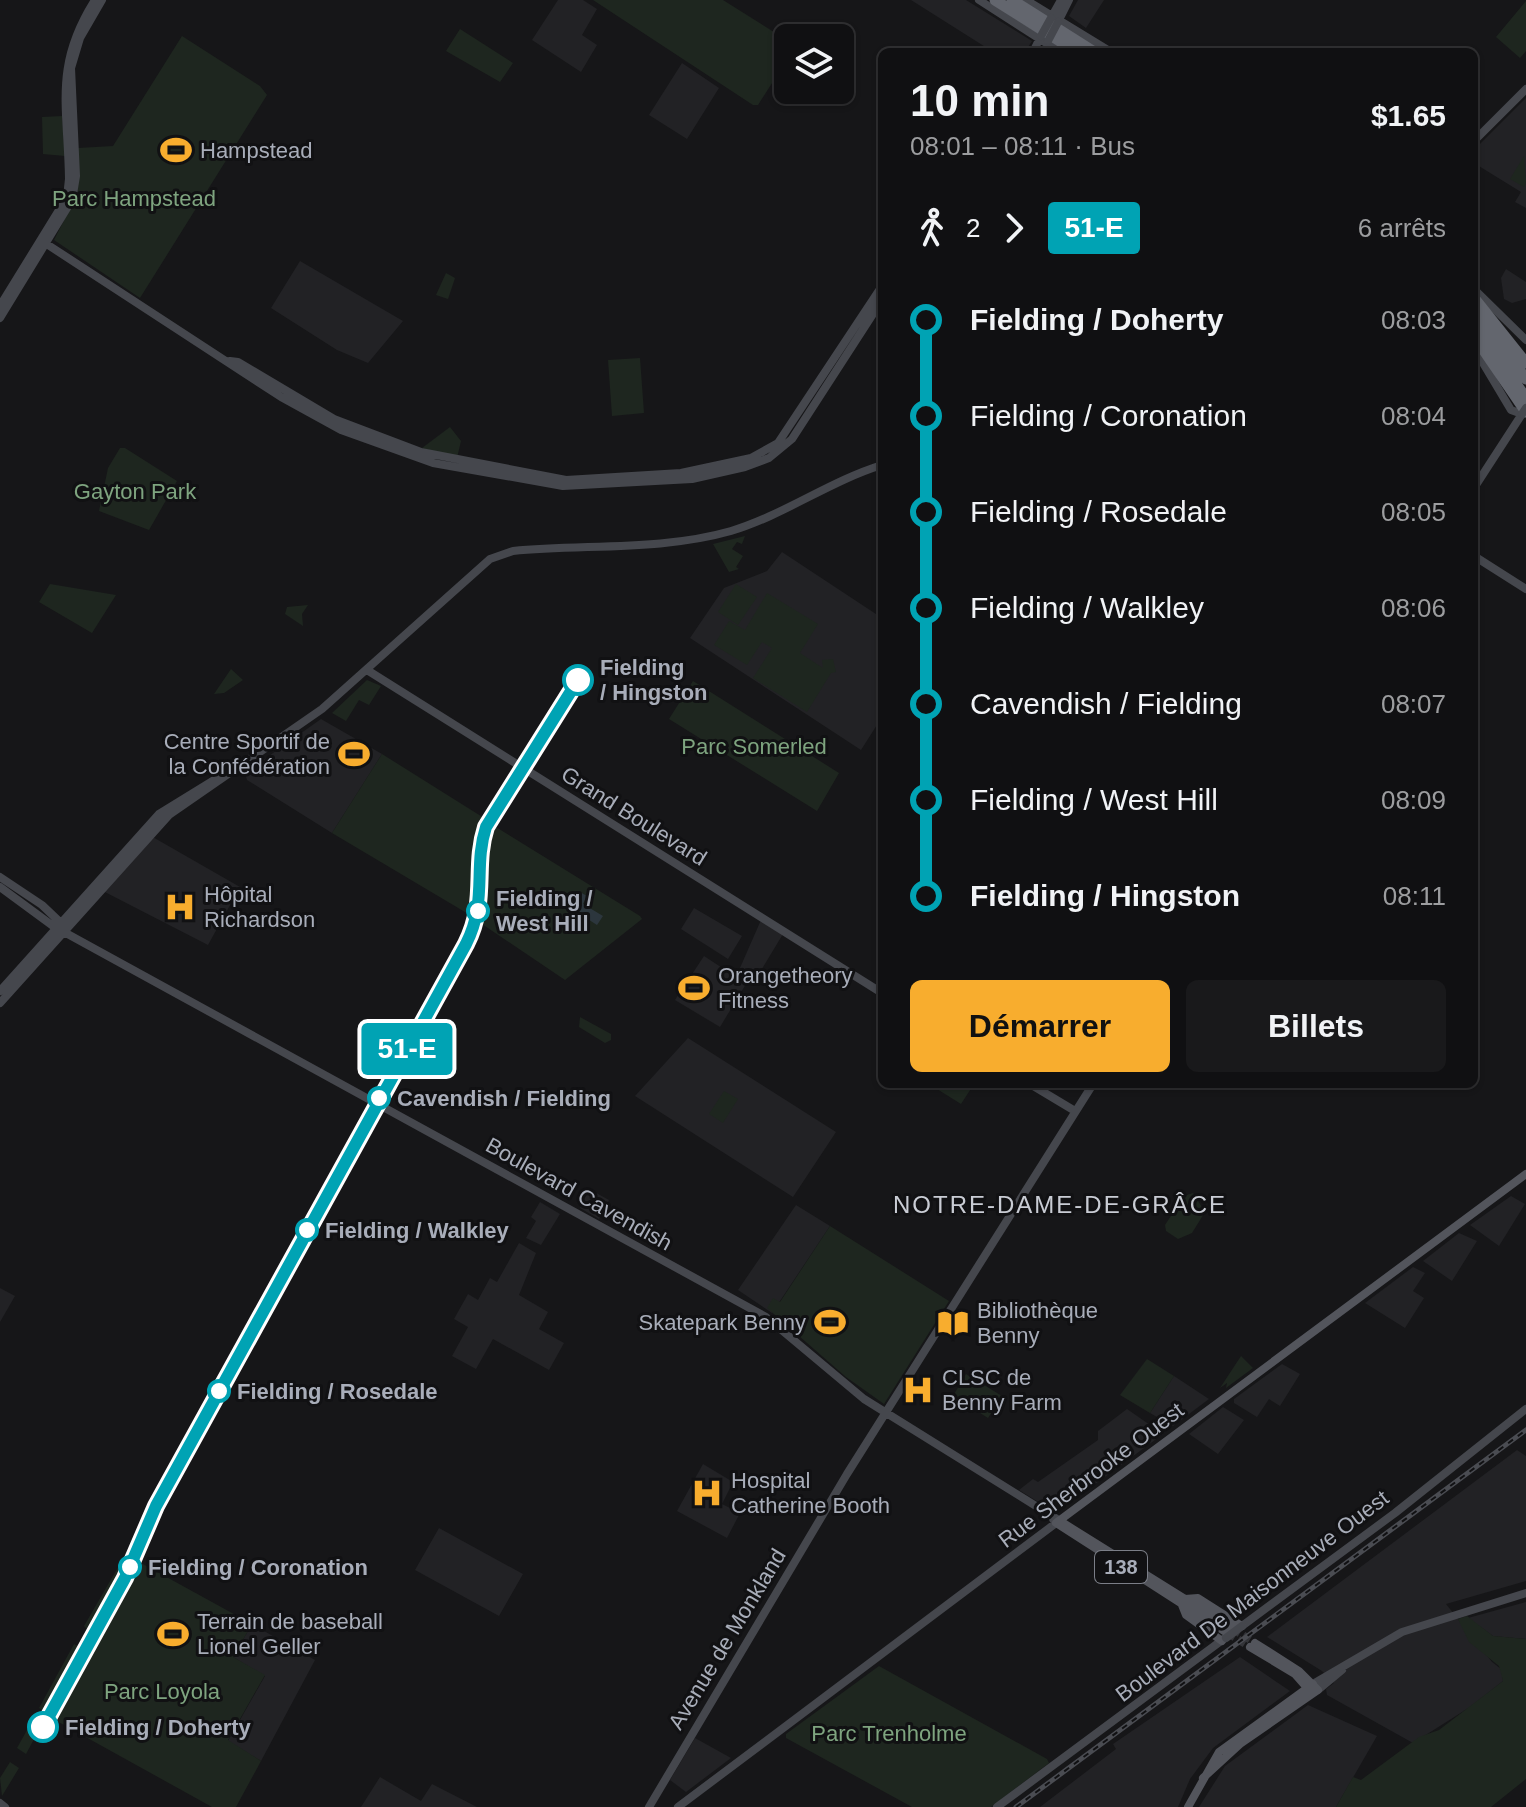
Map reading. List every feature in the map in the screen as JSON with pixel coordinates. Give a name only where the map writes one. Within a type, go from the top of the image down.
[{"type":"highway","points":[[995,0],[1071,48]]},
{"type":"highway","points":[[1012,0],[1088,48]]},
{"type":"highway","points":[[1478,303],[1526,363]]},
{"type":"highway","points":[[1478,315],[1526,379]]},
{"type":"highway","points":[[1478,330],[1526,398]]},
{"type":"highway","points":[[1478,342],[1522,414]]},
{"type":"main road","points":[[0,306],[44,242],[68,192],[66,68],[75,34],[95,0]]},
{"type":"main road","points":[[0,318],[74,193],[71,68],[80,38],[102,0]]},
{"type":"main road","points":[[979,0],[1055,48]]},
{"type":"main road","points":[[1026,0],[1104,48]]},
{"type":"main road","points":[[1055,19],[1061,0]]},
{"type":"main road","points":[[1042,48],[1055,19],[1069,0]]},
{"type":"main road","points":[[1037,48],[1044,40]]},
{"type":"main road","points":[[1478,137],[1526,89]]},
{"type":"main road","points":[[44,242],[230,361],[234,367],[319,419],[365,441],[425,461],[563,486],[669,482],[752,465],[784,447],[878,306]]},
{"type":"main road","points":[[230,361],[238,362],[342,423],[421,452],[566,480],[681,473],[745,460],[778,443],[878,292]]},
{"type":"main road","points":[[1478,293],[1526,340]]},
{"type":"main road","points":[[1478,354],[1513,412],[1522,414],[1478,482]]},
{"type":"main road","points":[[0,1003],[63,929],[169,815],[312,717],[497,555],[708,537],[780,513],[878,467]]},
{"type":"main road","points":[[1478,559],[1526,589]]},
{"type":"main road","name":"Grand Boulevard","points":[[367,670],[878,990]]},
{"type":"main road","name":"Boulevard Cavendish","points":[[0,877],[63,929]]},
{"type":"main road","name":"Boulevard Cavendish","points":[[0,887],[63,929],[768,1318],[841,1382],[885,1413],[1184,1602]]},
{"type":"main road","points":[[0,991],[63,929]]},
{"type":"main road","points":[[1037,1088],[1075,1111]]},
{"type":"main road","name":"Avenue de Monkland","points":[[649,1807],[885,1413],[1090,1088]]},
{"type":"main road","name":"Rue Sherbrooke Ouest","points":[[678,1807],[1056,1521],[1526,1174]]},
{"type":"main road","name":"Boulevard De Maisonneuve Ouest","points":[[997,1807],[1395,1513],[1526,1409]]},
{"type":"main road","points":[[1188,1807],[1224,1747],[1354,1659],[1423,1623],[1526,1593]]},
{"type":"main road","points":[[1197,1598],[1230,1633],[1186,1615],[1184,1602],[1197,1598]]},
{"type":"main road","points":[[1253,1645],[1313,1689]]},
{"type":"main road","points":[[0,1803],[5,1807]]},
{"type":"shaded area","points":[[558,0],[583,0],[597,9],[582,35],[597,45],[581,72],[532,40]]},
{"type":"shaded area","points":[[911,0],[966,0],[1032,41],[1028,48],[987,48]]},
{"type":"shaded area","points":[[1078,0],[1104,0],[1086,28],[1069,16]]},
{"type":"shaded area","points":[[682,63],[719,88],[687,139],[649,115]]},
{"type":"shaded area","points":[[1526,98],[1526,208],[1515,202],[1521,192],[1478,165],[1478,146]]},
{"type":"shaded area","points":[[300,261],[403,321],[368,363],[337,350],[271,308]]},
{"type":"shaded area","points":[[1506,269],[1526,282],[1526,299],[1512,303],[1504,299],[1501,278]]},
{"type":"shaded area","points":[[782,552],[878,615],[878,723],[861,750],[690,638],[724,588],[767,571]]},
{"type":"shaded area","points":[[321,719],[382,754],[332,833],[247,780],[245,773]]},
{"type":"shaded area","name":"Hôpital Richardson","points":[[151,836],[240,887],[208,945],[101,890]]},
{"type":"shaded area","points":[[578,891],[587,896],[583,904],[603,916],[597,925],[569,907]]},
{"type":"shaded area","points":[[694,908],[742,936],[728,959],[681,929]]},
{"type":"shaded area","points":[[761,920],[783,934],[754,982],[749,979],[720,1027],[675,1000],[704,956],[736,977]]},
{"type":"shaded area","points":[[688,1038],[836,1132],[793,1197],[635,1096]]},
{"type":"shaded area","points":[[589,1189],[609,1200],[599,1219],[580,1208]]},
{"type":"shaded area","points":[[1511,1196],[1525,1204],[1499,1246],[1470,1225]]},
{"type":"shaded area","points":[[540,1202],[560,1214],[541,1245],[526,1238],[536,1221],[531,1217]]},
{"type":"shaded area","points":[[796,1205],[830,1226],[772,1313],[738,1290]]},
{"type":"shaded area","points":[[1459,1233],[1477,1241],[1452,1281],[1423,1261]]},
{"type":"shaded area","points":[[519,1243],[536,1253],[519,1295],[548,1312],[539,1329],[564,1343],[549,1370],[493,1339],[476,1369],[452,1356],[468,1327],[454,1319],[468,1294],[478,1300],[490,1278],[497,1282]]},
{"type":"shaded area","points":[[1413,1267],[1425,1273],[1413,1291],[1424,1298],[1405,1328],[1365,1303]]},
{"type":"shaded area","points":[[0,1288],[15,1296],[0,1322]]},
{"type":"shaded area","points":[[1282,1364],[1300,1374],[1280,1406],[1269,1399],[1257,1417],[1234,1403],[1234,1399]]},
{"type":"shaded area","points":[[1174,1376],[1209,1399],[1173,1426],[1150,1413]]},
{"type":"shaded area","points":[[1223,1407],[1244,1420],[1218,1454],[1189,1434]]},
{"type":"shaded area","points":[[1127,1409],[1163,1434],[1056,1513],[1019,1490],[1033,1479],[1038,1482],[1098,1440],[1098,1431]]},
{"type":"shaded area","points":[[1517,1450],[1526,1456],[1526,1581],[1446,1604],[1501,1669],[1503,1681],[1470,1707],[1413,1743],[1327,1695],[1326,1689],[1334,1683],[1322,1671],[1267,1637]]},
{"type":"shaded area","name":"Hospital Catherine Booth","points":[[703,1464],[733,1482],[722,1504],[740,1513],[727,1538],[677,1511]]},
{"type":"shaded area","points":[[439,1528],[523,1574],[499,1616],[415,1570]]},
{"type":"shaded area","points":[[1526,1602],[1526,1639],[1493,1636],[1468,1618]]},
{"type":"shaded area","points":[[252,1624],[315,1660],[261,1761],[228,1741],[265,1676],[233,1657]]},
{"type":"shaded area","points":[[1240,1657],[1290,1691],[1213,1748],[1190,1779],[1178,1807],[1040,1807],[1116,1749],[1113,1744]]},
{"type":"shaded area","points":[[1308,1705],[1377,1736],[1336,1807],[1199,1807],[1225,1766]]},
{"type":"shaded area","points":[[695,1738],[731,1758],[686,1792],[670,1780]]},
{"type":"shaded area","points":[[380,1777],[421,1801],[432,1784],[477,1807],[361,1807]]},
{"type":"green space","points":[[593,0],[723,0],[774,32],[774,80],[758,105],[753,105]]},
{"type":"green space","points":[[1526,1],[1526,51],[1520,58],[1496,37]]},
{"type":"green space","points":[[460,29],[513,63],[500,82],[446,51]]},
{"type":"green space","name":"Parc Hampstead","points":[[182,36],[260,86],[267,95],[140,298],[54,240],[77,195],[78,148],[113,146]]},
{"type":"green space","points":[[62,116],[65,156],[43,154],[42,117]]},
{"type":"green space","points":[[1524,156],[1526,183],[1524,187],[1510,179]]},
{"type":"green space","points":[[446,273],[455,278],[448,299],[436,295]]},
{"type":"green space","points":[[640,358],[644,413],[612,416],[608,360]]},
{"type":"green space","points":[[450,427],[461,441],[457,458],[422,448]]},
{"type":"green space","name":"Gayton Park","points":[[120,448],[125,448],[177,481],[149,530],[99,511],[108,468]]},
{"type":"green space","points":[[745,536],[742,544],[737,542],[732,549],[743,556],[736,567],[739,569],[729,572],[713,544]]},
{"type":"green space","points":[[50,584],[116,595],[92,633],[39,602]]},
{"type":"green space","points":[[736,584],[757,597],[738,625],[718,612]]},
{"type":"green space","points":[[767,593],[818,624],[800,653],[823,668],[822,660],[833,659],[836,672],[831,673],[807,712],[753,678],[772,648],[762,642],[747,665],[714,645],[729,621],[745,630]]},
{"type":"green space","points":[[308,605],[302,614],[303,626],[285,614],[287,607]]},
{"type":"green space","points":[[231,669],[243,680],[224,693],[214,694]]},
{"type":"green space","points":[[367,680],[381,686],[369,705],[359,700],[346,721],[332,713]]},
{"type":"green space","name":"Parc Somerled","points":[[693,681],[839,773],[817,811],[669,719]]},
{"type":"green space","points":[[382,754],[484,818],[476,895],[470,915],[332,833]]},
{"type":"green space","points":[[496,827],[642,919],[565,980],[482,924],[487,899],[486,853],[491,829]]},
{"type":"green space","points":[[580,1017],[611,1034],[611,1040],[605,1043],[579,1027]]},
{"type":"green space","points":[[935,1088],[971,1088],[961,1104]]},
{"type":"green space","points":[[724,1091],[738,1099],[723,1123],[709,1114]]},
{"type":"green space","points":[[1193,1193],[1205,1212],[1192,1233],[1178,1239],[1166,1231],[1165,1225],[1184,1196]]},
{"type":"green space","points":[[830,1226],[949,1301],[884,1404],[846,1377],[767,1308],[773,1298],[780,1302]]},
{"type":"green space","points":[[1241,1356],[1253,1368],[1226,1388],[1227,1383],[1220,1388]]},
{"type":"green space","points":[[1147,1359],[1174,1376],[1150,1413],[1120,1395]]},
{"type":"green space","points":[[966,1374],[1002,1396],[988,1418],[953,1396]]},
{"type":"green space","points":[[124,1557],[130,1560],[92,1634],[84,1626]]},
{"type":"green space","name":"Parc Loyola","points":[[141,1563],[252,1624],[233,1657],[265,1675],[228,1740],[261,1761],[236,1807],[212,1807],[55,1720]]},
{"type":"green space","points":[[1467,1616],[1493,1636],[1526,1639],[1526,1779],[1491,1807],[1336,1807],[1353,1777],[1361,1780],[1419,1737],[1439,1730],[1503,1681],[1499,1666],[1469,1642],[1458,1619]]},
{"type":"green space","points":[[74,1644],[84,1650],[48,1714],[39,1708]]},
{"type":"green space","name":"Parc Trenholme","points":[[879,1666],[1047,1759],[1049,1763],[991,1807],[912,1807],[786,1738],[786,1734]]},
{"type":"green space","points":[[31,1723],[40,1728],[26,1754],[17,1748]]},
{"type":"green space","points":[[10,1762],[19,1768],[2,1796],[0,1778]]},
{"type":"tunnel","points":[[1233,1629],[1255,1643]]},
{"type":"tunnel","points":[[1228,1633],[1250,1647]]},
{"type":"railway","points":[[1016,1807],[1526,1430]]},
{"type":"bus line","name":"51-E","points":[[43,1727],[125,1578],[144,1528],[466,944],[480,906],[481,847],[486,827],[578,680]]},
{"type":"place","name":"Hampstead","points":[[176,150]]},
{"type":"place","name":"Fielding / Hingston","points":[[578,680]]},
{"type":"place","name":"Centre Sportif de la Confédération","points":[[354,754]]},
{"type":"place","name":"Hôpital Richardson","points":[[180,907]]},
{"type":"place","name":"Fielding / West Hill","points":[[478,911]]},
{"type":"place","name":"Orangetheory Fitness","points":[[694,988]]},
{"type":"place","name":"Cavendish / Fielding","points":[[379,1098]]},
{"type":"place","name":"Fielding / Walkley","points":[[307,1230]]},
{"type":"place","name":"Skatepark Benny","points":[[830,1322]]},
{"type":"place","name":"Bibliothèque Benny","points":[[953,1323]]},
{"type":"place","name":"CLSC de Benny Farm","points":[[918,1390]]},
{"type":"place","name":"Fielding / Rosedale","points":[[219,1391]]},
{"type":"place","name":"Hospital Catherine Booth","points":[[707,1493]]},
{"type":"place","name":"Fielding / Coronation","points":[[130,1567]]},
{"type":"place","name":"Terrain de baseball Lionel Geller","points":[[173,1634]]},
{"type":"place","name":"Fielding / Doherty","points":[[43,1727]]},
{"type":"district","name":"NOTRE-DAME-DE-GRÂCE","points":[[1060,1204]]}]
